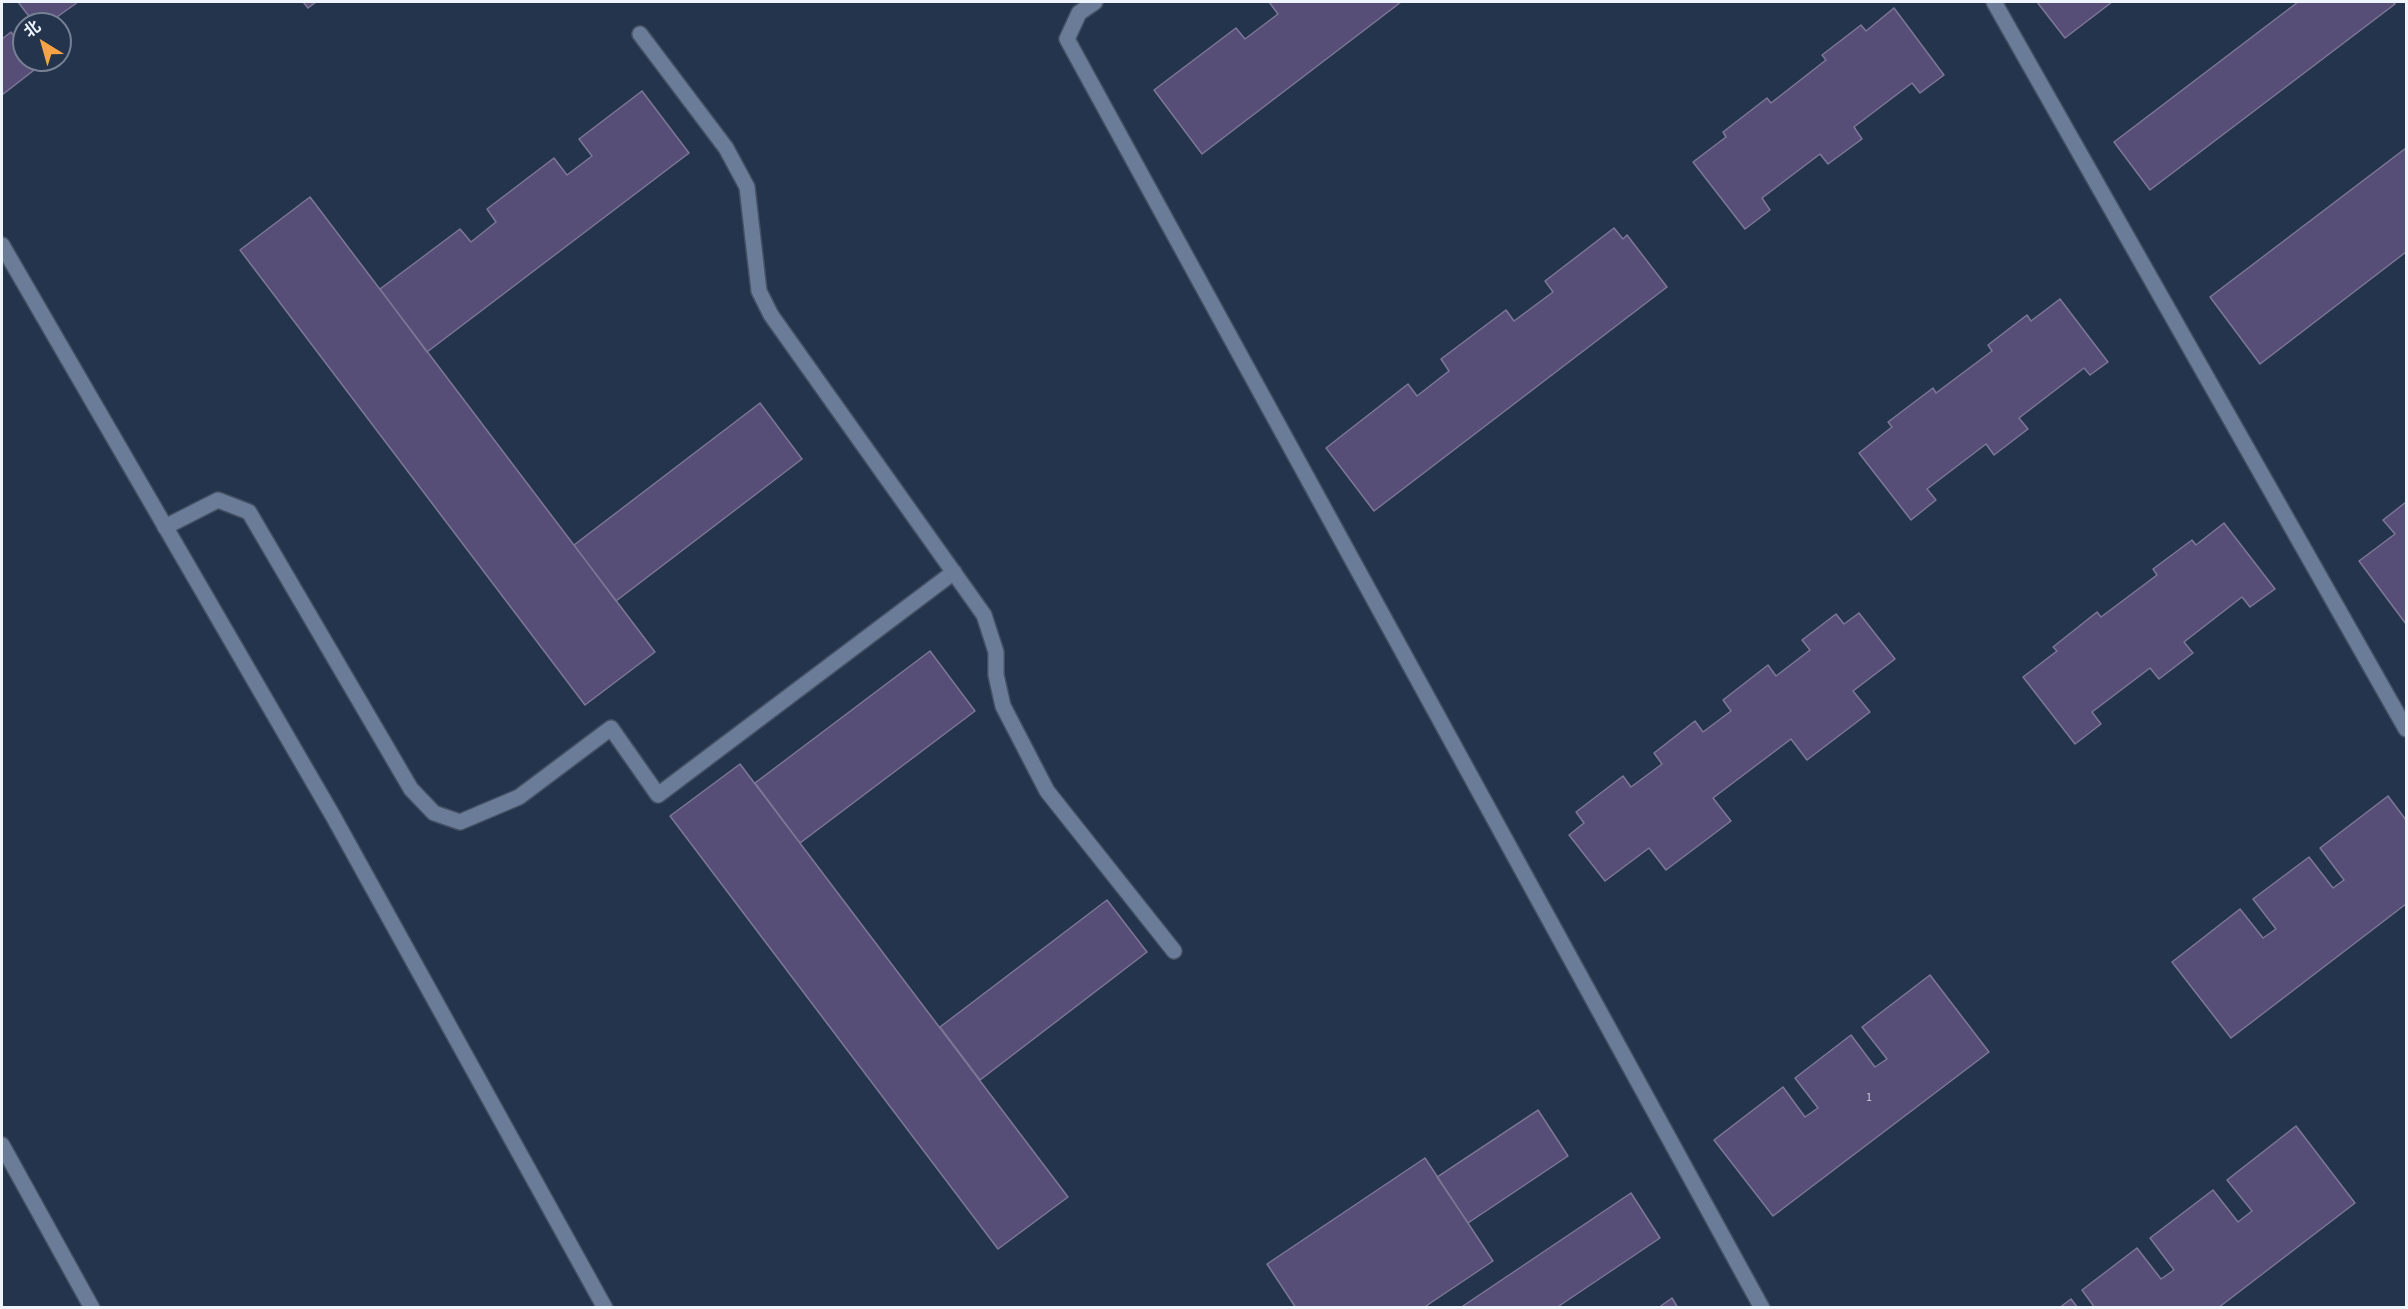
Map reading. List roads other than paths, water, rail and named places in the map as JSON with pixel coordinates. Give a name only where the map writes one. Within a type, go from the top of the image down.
[{"type":"street","points":[[1095,2],[1079,13],[1067,39],[1762,1308]]},
{"type":"street","points":[[1994,2],[2406,729]]},
{"type":"street","points":[[640,34],[726,148],[747,187],[759,291],[771,315],[984,615],[996,652],[996,675],[1003,706],[1047,791],[1173,951]]},
{"type":"street","points":[[2,245],[333,816],[605,1308]]},
{"type":"street","points":[[165,526],[218,500],[249,512],[411,789],[434,813],[460,822],[519,797],[611,728],[658,795],[954,572]]},
{"type":"street","points":[[2,1145],[92,1308]]}]
